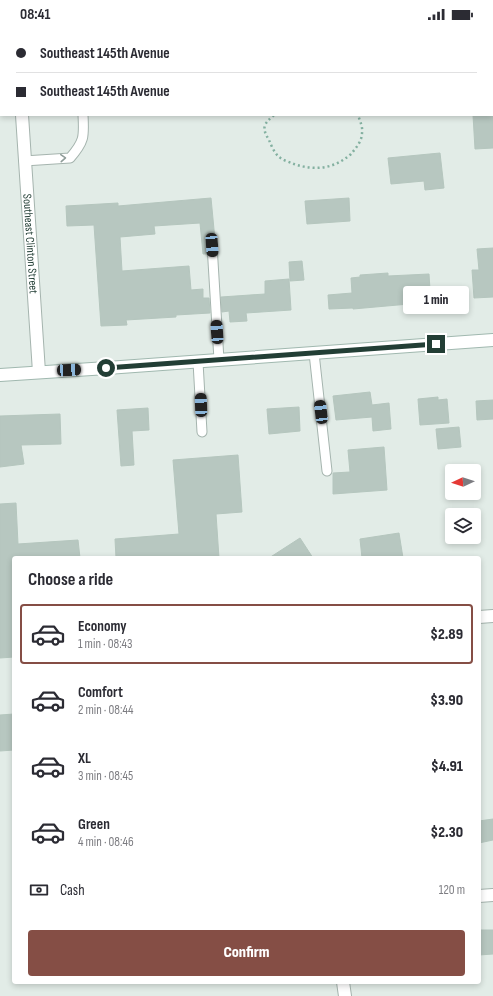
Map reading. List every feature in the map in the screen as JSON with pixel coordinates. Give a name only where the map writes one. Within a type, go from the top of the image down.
[{"type":"street","name":"Southeast Clinton Street","points":[[22,116],[39,372]]},
{"type":"street","points":[[0,375],[493,340]]},
{"type":"street","points":[[481,617],[493,616]]},
{"type":"street","points":[[481,896],[493,895]]},
{"type":"street","points":[[343,984],[345,996]]},
{"type":"lane","points":[[24,161],[70,158],[79,148],[84,134],[83,116]]},
{"type":"lane","points":[[212,245],[219,360]]},
{"type":"lane","points":[[314,353],[327,471]]},
{"type":"lane","points":[[198,362],[202,432]]},
{"type":"path","points":[[273,116],[265,122],[265,134],[278,156],[302,167],[316,169],[327,168],[335,165],[345,159],[359,145],[362,133],[358,116]]},
{"type":"building","points":[[473,116],[493,116],[493,148],[475,149]]},
{"type":"building","points":[[440,153],[444,188],[425,190],[424,181],[391,184],[388,158]]},
{"type":"building","points":[[211,198],[215,240],[211,239],[207,242],[207,254],[203,254],[200,223],[154,226],[155,234],[120,237],[122,271],[189,266],[191,290],[203,289],[203,298],[209,298],[210,313],[126,320],[127,325],[101,326],[94,225],[67,226],[66,206],[118,203],[118,206]]},
{"type":"building","points":[[349,198],[350,221],[307,224],[305,201]]},
{"type":"building","points":[[493,248],[493,297],[474,298],[472,270],[479,270],[477,249]]},
{"type":"building","points":[[302,261],[304,280],[290,281],[289,262]]},
{"type":"building","points":[[388,273],[388,276],[429,274],[431,306],[409,307],[409,304],[353,309],[329,309],[328,295],[352,293],[351,278],[360,277],[360,275]]},
{"type":"building","points":[[289,279],[291,310],[246,313],[247,321],[230,322],[229,311],[222,312],[221,297],[265,294],[265,281]]},
{"type":"building","points":[[370,392],[372,405],[389,403],[391,429],[373,431],[372,417],[336,420],[333,396]]},
{"type":"building","points":[[438,397],[438,400],[447,399],[449,423],[420,425],[418,399]]},
{"type":"building","points":[[493,400],[493,419],[477,420],[476,401]]},
{"type":"building","points":[[299,407],[300,431],[269,434],[267,409]]},
{"type":"building","points":[[148,408],[149,430],[132,431],[134,465],[121,466],[117,410]]},
{"type":"building","points":[[60,414],[61,444],[21,445],[24,464],[0,467],[0,416]]},
{"type":"building","points":[[459,427],[461,447],[438,449],[436,429]]},
{"type":"building","points":[[384,447],[387,490],[333,494],[333,473],[350,472],[348,450]]},
{"type":"building","points":[[238,455],[242,512],[216,514],[219,556],[116,556],[115,539],[179,534],[173,460]]},
{"type":"building","points":[[16,503],[18,544],[78,540],[80,556],[12,556],[12,657],[0,658],[0,504]]},
{"type":"building","points":[[399,533],[403,556],[362,556],[360,539]]},
{"type":"building","points":[[300,538],[312,556],[272,556]]},
{"type":"building","points":[[12,714],[12,750],[0,751],[0,715]]},
{"type":"building","points":[[493,819],[493,840],[481,843],[481,821]]},
{"type":"building","points":[[481,930],[493,930],[493,954],[481,955]]},
{"type":"route","points":[[106,368],[436,344]]}]
